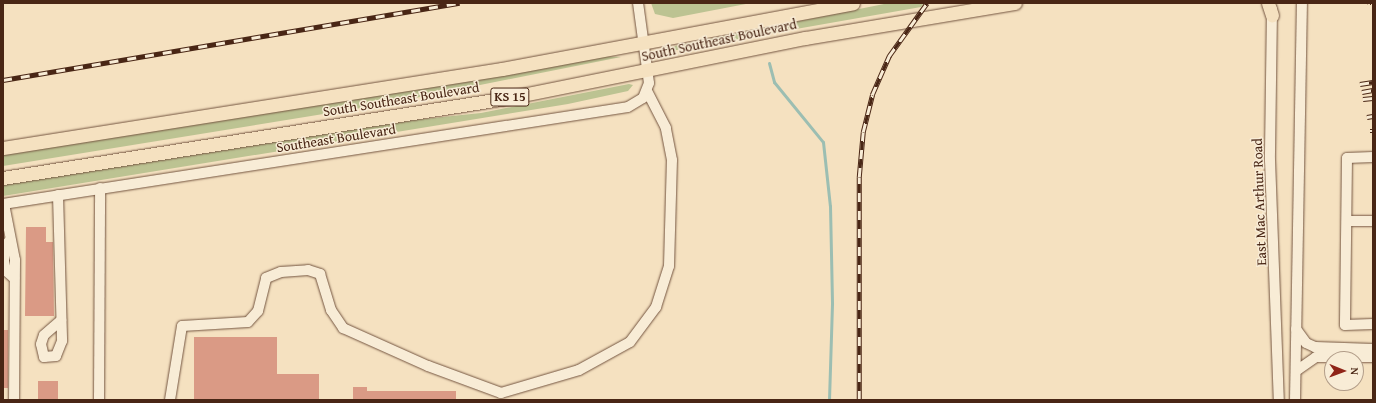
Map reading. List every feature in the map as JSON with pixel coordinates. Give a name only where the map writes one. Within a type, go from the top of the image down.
[{"type":"main road","name":"South Southeast Boulevard","points":[[3,148],[645,43],[853,3]]},
{"type":"main road","name":"South Southeast Boulevard","points":[[3,178],[507,98],[649,71],[805,38],[1015,3]]},
{"type":"street","points":[[170,400],[182,326],[248,322],[258,310],[266,278],[281,272],[308,270],[320,274],[331,310],[343,328],[428,366],[501,394],[579,370],[630,342],[656,307],[669,266],[672,160],[666,128],[648,91],[649,71],[638,3]]},
{"type":"street","points":[[1295,400],[1302,3]]},
{"type":"street","name":"East Mac Arthur Road","points":[[1271,7],[1270,160],[1279,400]]},
{"type":"street","name":"Southeast Boulevard","points":[[4,204],[628,106],[637,103],[648,91]]},
{"type":"street","points":[[1373,157],[1347,158],[1345,325],[1373,324]]},
{"type":"street","points":[[99,400],[100,188]]},
{"type":"street","points":[[58,195],[62,320]]},
{"type":"street","points":[[4,204],[15,260],[14,400]]},
{"type":"street","points":[[1346,221],[1373,221]]},
{"type":"street","points":[[1296,329],[1306,343],[1315,347],[1373,349]]},
{"type":"street","points":[[1296,371],[1316,357],[1373,357]]},
{"type":"path","points":[[1366,3],[1373,5]]},
{"type":"green space","points":[[651,3],[751,3],[673,18],[655,14]]},
{"type":"green space","points":[[889,3],[924,3],[921,7],[671,51],[675,46]]},
{"type":"green space","points":[[604,56],[621,57],[385,104],[3,166],[3,154]]},
{"type":"green space","points":[[629,84],[633,85],[628,91],[568,104],[3,196],[3,185],[414,120],[481,113]]},
{"type":"building","points":[[26,227],[46,227],[46,242],[53,242],[54,316],[25,316]]},
{"type":"building","points":[[3,330],[8,330],[8,388],[3,388]]},
{"type":"building","points":[[194,337],[277,337],[277,374],[319,374],[319,400],[194,400]]},
{"type":"building","points":[[38,381],[58,381],[58,400],[38,400]]},
{"type":"building","points":[[353,387],[367,387],[367,391],[456,391],[456,400],[353,400]]},
{"type":"waterway","points":[[769,63],[774,82],[823,142],[830,206],[832,304],[829,400]]},
{"type":"railway","points":[[3,80],[460,3]]},
{"type":"railway","points":[[859,400],[859,177],[863,132],[872,95],[889,56],[927,3]]},
{"type":"railway","points":[[1360,84],[1373,82]]},
{"type":"railway","points":[[1362,92],[1373,90]]},
{"type":"railway","points":[[1363,99],[1373,98]]},
{"type":"railway","points":[[1367,117],[1373,116]]}]
